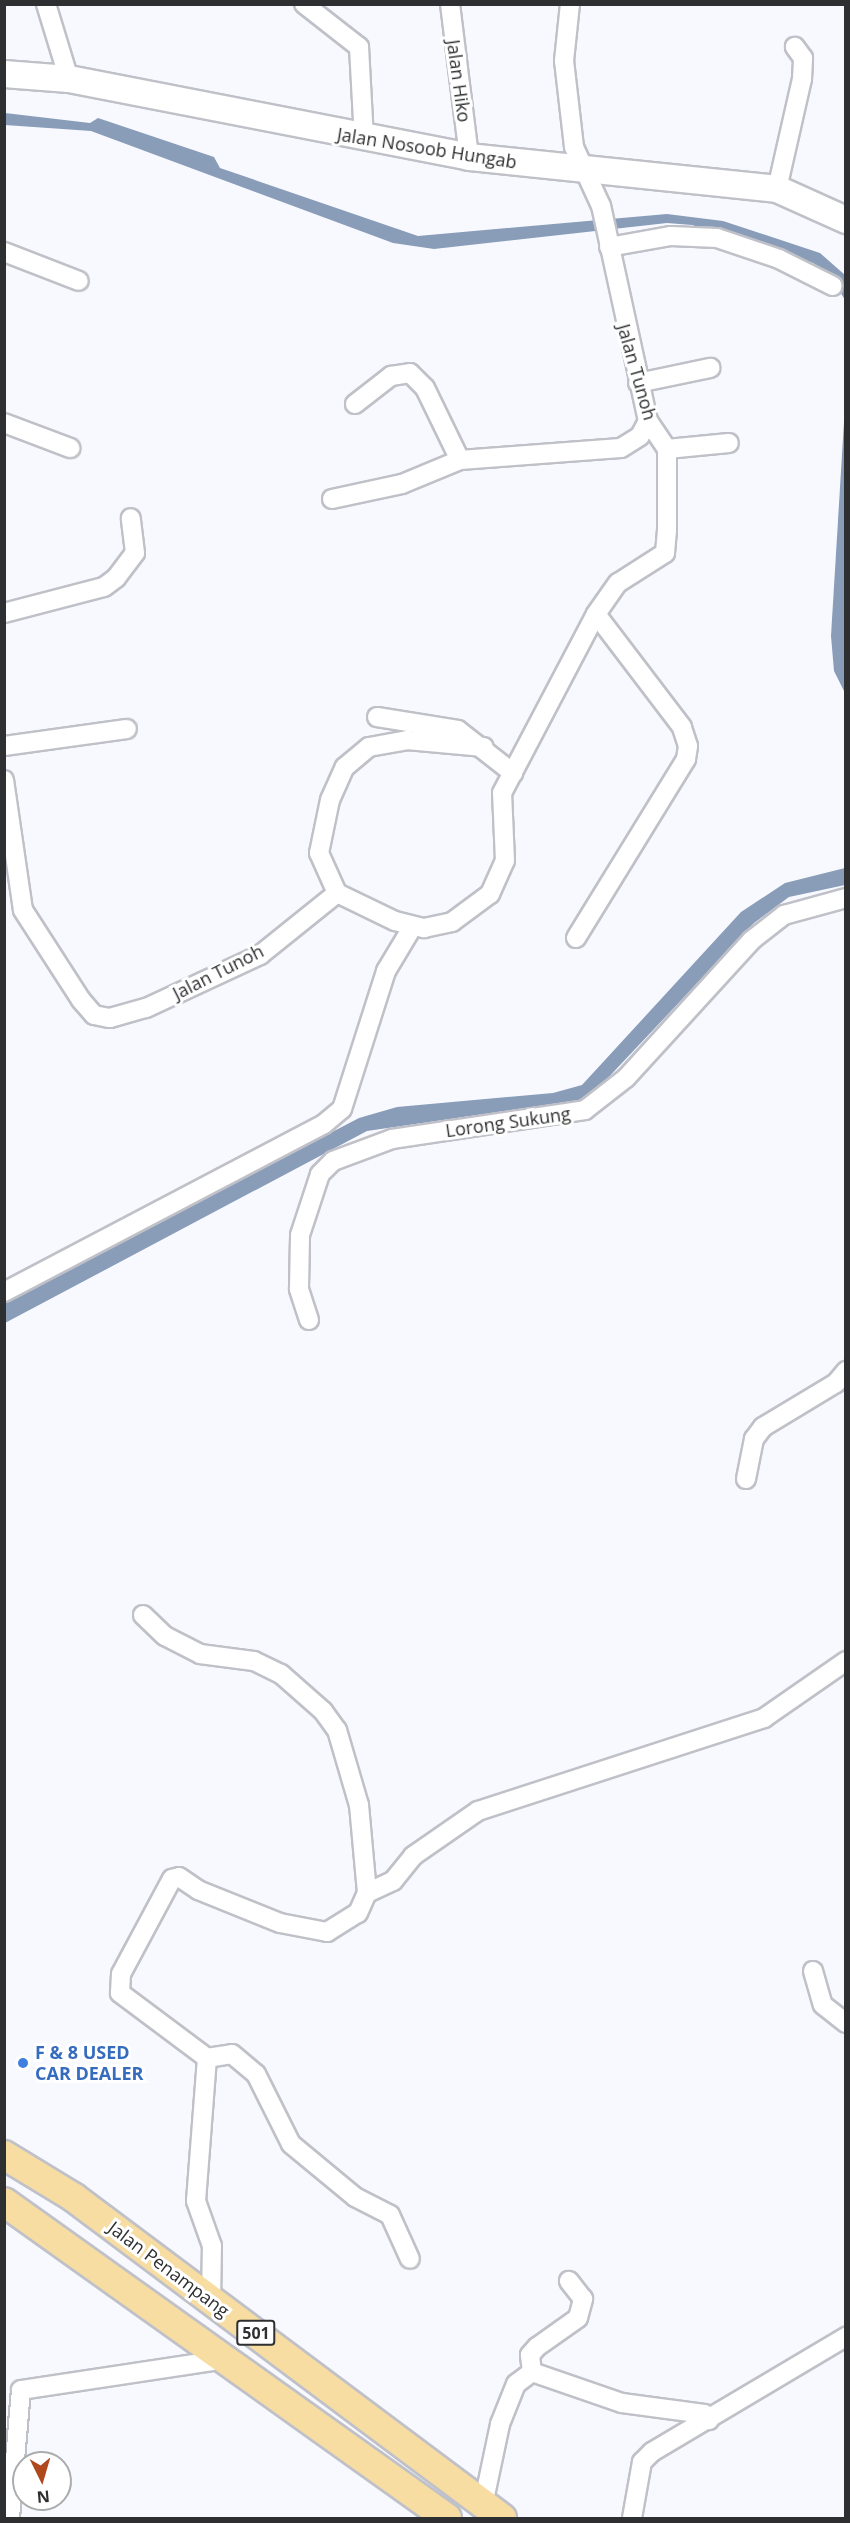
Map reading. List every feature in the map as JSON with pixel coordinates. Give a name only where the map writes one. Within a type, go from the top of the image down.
[{"type":"main road","name":"Jalan Nosoob Hungab","points":[[4,74],[69,79],[364,139],[469,157],[584,171],[690,176],[777,189],[846,220]]},
{"type":"main road","name":"Jalan Penampang","points":[[4,2155],[73,2197],[493,2512]]},
{"type":"main road","name":"Jalan Penampang","points":[[4,2202],[229,2358],[447,2518]]},
{"type":"street","points":[[46,4],[69,79]]},
{"type":"street","points":[[304,4],[359,47],[364,139]]},
{"type":"street","name":"Jalan Hiko","points":[[450,4],[469,157]]},
{"type":"street","name":"Jalan Tunoh","points":[[570,4],[564,61],[574,147],[601,206],[648,421],[667,449]]},
{"type":"street","points":[[777,189],[802,79],[803,58],[795,47]]},
{"type":"street","points":[[608,242],[671,236],[717,238],[779,259],[833,286]]},
{"type":"street","points":[[4,252],[79,281]]},
{"type":"street","points":[[638,383],[710,369]]},
{"type":"street","points":[[355,404],[391,376],[410,373],[425,388],[460,460]]},
{"type":"street","points":[[332,499],[402,484],[460,460],[621,448],[640,436],[648,421]]},
{"type":"street","points":[[4,423],[70,448]]},
{"type":"street","points":[[484,747],[407,740],[369,747],[345,767],[330,800],[320,853],[337,893],[413,926],[452,922],[490,894],[504,861],[502,793],[596,614],[618,583],[664,552],[667,449],[729,443]]},
{"type":"street","points":[[4,613],[104,587],[116,578],[135,553],[131,518]]},
{"type":"street","points":[[576,939],[686,759],[688,747],[682,727],[596,614]]},
{"type":"street","points":[[377,717],[458,730],[484,747],[513,773]]},
{"type":"street","points":[[4,746],[127,729]]},
{"type":"street","name":"Jalan Tunoh","points":[[4,780],[23,910],[81,1000],[94,1015],[110,1018],[260,955],[337,893]]},
{"type":"street","name":"Lorong Sukung","points":[[309,1320],[299,1289],[300,1235],[320,1174],[333,1161],[392,1139],[585,1110],[626,1078],[752,940],[784,915],[846,898]]},
{"type":"street","points":[[4,1292],[324,1124],[342,1109],[386,971],[413,926]]},
{"type":"street","points":[[746,1479],[754,1439],[763,1427],[836,1383],[846,1371]]},
{"type":"street","points":[[143,1616],[165,1636],[200,1654],[254,1660],[281,1674],[323,1711],[337,1730],[356,1794],[368,1893],[358,1913],[327,1932],[280,1923],[198,1890],[179,1876],[172,1879],[121,1974],[120,1993],[207,2058],[232,2054],[256,2074],[291,2144],[355,2196],[390,2215],[410,2259]]},
{"type":"street","points":[[368,1893],[393,1881],[413,1856],[478,1811],[764,1718],[846,1661]]},
{"type":"street","points":[[813,1971],[823,2005],[846,2023]]},
{"type":"street","points":[[207,2058],[196,2201],[212,2246],[211,2301]]},
{"type":"street","points":[[532,2372],[530,2355],[537,2347],[578,2318],[583,2299],[569,2281]]},
{"type":"street","points":[[632,2518],[642,2462],[846,2337]]},
{"type":"street","points":[[10,2518],[17,2409],[21,2390],[229,2358]]},
{"type":"street","points":[[532,2372],[622,2403],[704,2414],[709,2420]]},
{"type":"street","points":[[493,2512],[500,2424],[516,2384],[532,2372]]},
{"type":"street","points":[[4,2454],[8,2426],[17,2409]]},
{"type":"water","points":[[5,113],[90,123],[98,118],[214,157],[220,168],[418,236],[667,214],[723,221],[820,253],[845,275],[845,300],[830,275],[813,263],[692,225],[667,223],[434,249],[393,243],[91,131],[5,125]]},
{"type":"water","points":[[845,405],[845,693],[834,671],[831,636]]},
{"type":"water","points":[[845,868],[845,885],[789,897],[754,923],[588,1099],[367,1131],[5,1323],[5,1303],[359,1118],[397,1107],[553,1093],[582,1085],[741,912],[785,883]]},
{"type":"place","name":"F & 8 USED CAR DEALER","points":[[23,2063]]}]
